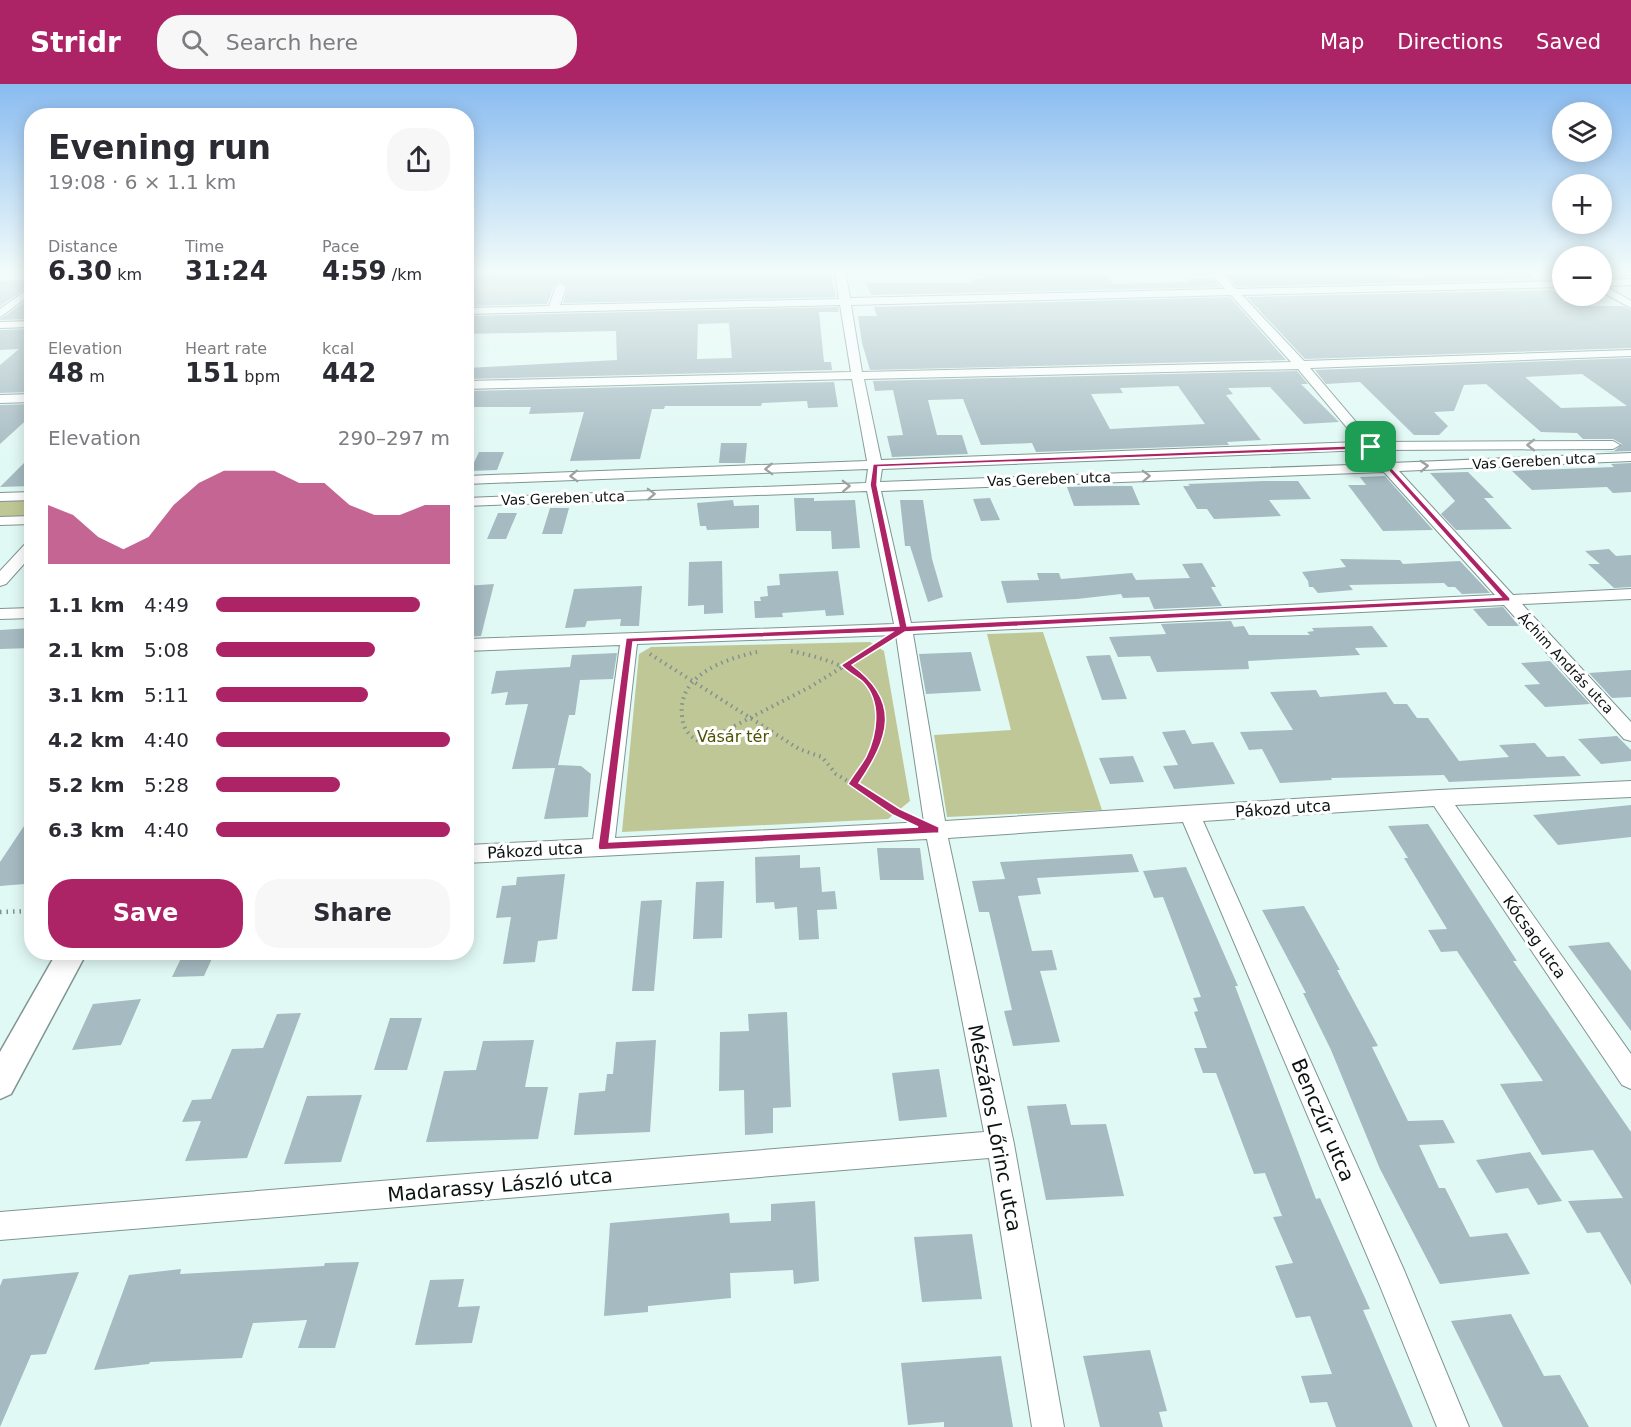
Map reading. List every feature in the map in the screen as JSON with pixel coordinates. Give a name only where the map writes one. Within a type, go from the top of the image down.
[{"type":"street","points":[[629,640],[603,847],[936,830],[904,629],[873,485],[875,465],[857,375],[851,334]]},
{"type":"street","name":"Áchim András utca","points":[[1272,334],[1388,468],[1631,734]]},
{"type":"street","points":[[474,385],[1301,365],[1631,353]]},
{"type":"street","points":[[0,399],[24,398]]},
{"type":"street","name":"Vas Gereben utca","points":[[474,480],[1371,447],[1631,445]]},
{"type":"street","name":"Vas Gereben utca","points":[[474,502],[1631,457]]},
{"type":"street","points":[[0,497],[24,496]]},
{"type":"street","points":[[0,521],[24,520]]},
{"type":"street","points":[[0,581],[24,554]]},
{"type":"street","points":[[474,645],[904,629],[1631,594]]},
{"type":"street","points":[[0,614],[24,613]]},
{"type":"street","name":"Pákozd utca","points":[[936,830],[1439,798],[1631,789]]},
{"type":"street","name":"Kócsag utca","points":[[1439,798],[1631,1076]]},
{"type":"street","name":"Benczúr utca","points":[[1190,814],[1393,1281],[1453,1427]]},
{"type":"street","name":"Mészáros Lőrinc utca","points":[[936,830],[1000,1144],[1048,1427]]},
{"type":"street","name":"Pákozd utca","points":[[474,854],[603,847]]},
{"type":"street","points":[[0,1083],[7,1058],[68,960]]},
{"type":"street","name":"Madarassy László utca","points":[[0,1226],[1000,1144]]},
{"type":"path","points":[[764,651],[741,655],[726,661],[693,681],[686,690],[680,712],[685,732],[700,742],[707,740],[810,687],[904,629]]},
{"type":"path","points":[[629,640],[799,749],[822,757],[836,774],[897,812],[936,830]]},
{"type":"path","points":[[782,650],[808,653],[845,665],[866,680],[875,692],[881,709],[881,724],[871,758],[853,784]]},
{"type":"path","points":[[0,912],[24,911]]},
{"type":"green space","points":[[24,498],[24,518],[0,519],[0,499]]},
{"type":"green space","points":[[1043,632],[1102,810],[947,817],[934,735],[1011,730],[987,634]]},
{"type":"green space","name":"Vásár tér","points":[[870,642],[884,651],[910,801],[888,819],[622,832],[639,654],[651,647]]},
{"type":"building","points":[[0,334],[24,334],[24,392],[0,393],[0,365],[19,349],[0,350]]},
{"type":"building","points":[[616,334],[698,334],[697,359],[732,358],[730,334],[821,334],[824,362],[831,362],[832,370],[474,379],[474,368],[617,360]]},
{"type":"building","points":[[861,334],[1263,334],[1286,360],[870,370]]},
{"type":"building","points":[[1281,334],[1631,334],[1631,348],[1305,359]]},
{"type":"building","points":[[1631,358],[1631,451],[1597,452],[1614,451],[1622,444],[1613,439],[1583,439],[1577,433],[1541,432],[1486,384],[1464,385],[1454,411],[1434,412],[1448,426],[1439,435],[1414,435],[1360,382],[1326,384],[1315,370]],"holes":[[[1582,374],[1627,406],[1561,408],[1525,377]]]},
{"type":"building","points":[[1297,371],[1308,384],[1301,384],[1339,422],[1304,424],[1270,387],[1228,388],[1233,394],[1226,395],[1261,440],[1227,442],[1229,445],[1036,452],[1032,443],[981,445],[963,399],[928,400],[937,435],[962,435],[968,454],[892,457],[887,436],[903,435],[893,390],[875,391],[873,381]],"holes":[[[1178,386],[1205,424],[1110,429],[1091,394],[1123,393],[1120,388]]]},
{"type":"building","points":[[834,382],[838,407],[808,408],[807,401],[762,403],[761,406],[665,406],[664,409],[652,409],[640,459],[570,461],[584,412],[529,414],[531,407],[474,407],[474,391]]},
{"type":"building","points":[[24,404],[24,422],[0,444],[0,405]]},
{"type":"building","points":[[721,443],[747,443],[745,463],[719,463]]},
{"type":"building","points":[[479,452],[504,452],[497,470],[474,471],[474,463]]},
{"type":"building","points":[[24,463],[24,486],[0,487]]},
{"type":"building","points":[[1631,463],[1631,492],[1613,493],[1607,487],[1532,490],[1512,471],[1614,467],[1611,464]]},
{"type":"building","points":[[1468,472],[1494,498],[1484,498],[1512,529],[1456,530],[1441,514],[1455,501],[1430,473]]},
{"type":"building","points":[[1385,476],[1433,530],[1383,531],[1348,485],[1366,485],[1360,477]]},
{"type":"building","points":[[1298,481],[1311,499],[1269,500],[1281,516],[1214,519],[1207,509],[1197,509],[1183,486],[1190,486],[1188,484]]},
{"type":"building","points":[[1132,486],[1140,505],[1074,506],[1067,487]]},
{"type":"building","points":[[794,498],[814,498],[814,501],[855,500],[860,548],[832,549],[831,531],[796,531]]},
{"type":"building","points":[[990,498],[1000,520],[981,521],[973,499]]},
{"type":"building","points":[[733,500],[734,506],[759,505],[759,528],[707,530],[706,526],[700,526],[697,503]]},
{"type":"building","points":[[900,500],[923,500],[932,559],[943,597],[928,602],[910,546],[905,546]]},
{"type":"building","points":[[550,508],[569,508],[562,534],[542,534]]},
{"type":"building","points":[[498,513],[517,513],[506,539],[487,539]]},
{"type":"building","points":[[1609,549],[1616,556],[1631,555],[1631,587],[1614,588],[1588,564],[1600,564],[1585,551]]},
{"type":"building","points":[[1340,559],[1400,560],[1403,564],[1460,561],[1490,593],[1462,594],[1455,587],[1448,587],[1444,583],[1349,585],[1353,590],[1318,593],[1313,587],[1309,587],[1302,572],[1346,567]]},
{"type":"building","points":[[722,561],[723,613],[704,614],[704,605],[688,606],[689,562]]},
{"type":"building","points":[[1202,563],[1216,587],[1211,587],[1222,606],[1154,609],[1149,597],[1123,598],[1121,594],[1007,603],[1001,581],[1039,580],[1037,573],[1059,573],[1061,579],[1132,573],[1136,580],[1190,578],[1182,564]]},
{"type":"building","points":[[838,571],[844,615],[826,616],[825,610],[782,613],[783,617],[755,618],[754,601],[761,601],[760,597],[768,596],[767,586],[780,585],[779,574]]},
{"type":"building","points":[[494,584],[481,636],[474,636],[474,585]]},
{"type":"building","points":[[642,586],[639,626],[620,626],[621,619],[587,621],[585,627],[565,628],[574,589]]},
{"type":"building","points":[[1503,607],[1519,626],[1488,626],[1473,609]]},
{"type":"building","points":[[1231,621],[1234,627],[1244,626],[1249,635],[1310,635],[1307,632],[1314,631],[1312,628],[1372,626],[1388,647],[1355,648],[1360,655],[1248,661],[1249,669],[1157,672],[1150,656],[1118,657],[1109,637],[1166,634],[1161,624]]},
{"type":"building","points":[[24,628],[24,648],[0,649],[0,630]]},
{"type":"building","points":[[971,652],[981,691],[926,694],[919,654]]},
{"type":"building","points":[[617,653],[613,679],[580,680],[575,715],[569,715],[558,765],[581,766],[591,774],[588,817],[544,819],[555,768],[512,769],[528,704],[505,705],[508,692],[491,694],[496,671],[570,667],[572,655]]},
{"type":"building","points":[[1110,655],[1127,699],[1102,700],[1086,656]]},
{"type":"building","points":[[1550,661],[1590,704],[1545,707],[1524,685],[1540,684],[1521,663]]},
{"type":"building","points":[[1631,670],[1631,697],[1612,698],[1589,673]]},
{"type":"building","points":[[1316,690],[1320,697],[1386,692],[1394,704],[1407,704],[1417,718],[1428,718],[1459,761],[1509,757],[1499,745],[1535,743],[1547,757],[1564,756],[1581,776],[1449,782],[1444,775],[1331,778],[1332,780],[1280,783],[1262,749],[1249,750],[1240,732],[1293,730],[1270,692]]},
{"type":"building","points":[[1185,730],[1192,744],[1213,742],[1235,784],[1174,789],[1163,766],[1178,765],[1162,732]]},
{"type":"building","points":[[1617,736],[1631,750],[1631,761],[1601,764],[1578,739]]},
{"type":"building","points":[[1133,756],[1144,782],[1110,784],[1099,758]]},
{"type":"building","points":[[1631,805],[1631,837],[1558,845],[1533,815]]},
{"type":"building","points":[[1428,824],[1517,961],[1513,961],[1631,1132],[1631,1285],[1600,1232],[1587,1233],[1568,1201],[1623,1198],[1593,1150],[1542,1155],[1500,1084],[1543,1081],[1457,951],[1441,952],[1428,930],[1447,929],[1404,858],[1408,858],[1388,826]]},
{"type":"building","points":[[24,826],[24,884],[0,886],[0,862]]},
{"type":"building","points":[[877,848],[920,848],[924,880],[880,880]]},
{"type":"building","points":[[1132,854],[1139,872],[1037,878],[1041,894],[1018,896],[1032,951],[1052,950],[1057,970],[1040,971],[1060,1042],[1013,1046],[1004,1011],[1012,1010],[989,912],[979,912],[972,881],[1005,879],[1000,862]]},
{"type":"building","points":[[800,855],[800,868],[820,867],[822,892],[835,891],[837,909],[817,910],[819,939],[799,940],[797,907],[775,909],[774,902],[756,903],[755,857]]},
{"type":"building","points":[[1186,867],[1238,986],[1235,986],[1316,1199],[1320,1198],[1370,1309],[1363,1310],[1413,1427],[1336,1427],[1327,1402],[1310,1403],[1301,1376],[1332,1374],[1310,1316],[1296,1318],[1275,1266],[1293,1263],[1273,1217],[1282,1216],[1265,1173],[1254,1174],[1216,1073],[1203,1073],[1194,1048],[1207,1048],[1194,1012],[1198,1011],[1193,998],[1201,997],[1163,897],[1154,898],[1143,871]]},
{"type":"building","points":[[565,874],[557,939],[538,941],[535,962],[503,964],[511,917],[496,918],[502,886],[516,885],[517,877]]},
{"type":"building","points":[[724,881],[722,938],[693,939],[696,882]]},
{"type":"building","points":[[662,900],[654,991],[632,991],[641,901]]},
{"type":"building","points":[[1304,906],[1340,970],[1337,970],[1378,1046],[1372,1047],[1408,1121],[1443,1120],[1455,1143],[1419,1145],[1439,1188],[1445,1188],[1470,1237],[1507,1233],[1530,1274],[1440,1284],[1380,1169],[1331,1050],[1303,993],[1306,993],[1262,910]]},
{"type":"building","points":[[1609,942],[1631,971],[1631,1031],[1568,946]]},
{"type":"building","points":[[180,960],[211,960],[204,976],[172,977]]},
{"type":"building","points":[[141,999],[121,1045],[72,1050],[93,1004]]},
{"type":"building","points":[[787,1012],[791,1107],[773,1108],[773,1133],[745,1135],[744,1090],[719,1091],[720,1032],[749,1031],[748,1014]]},
{"type":"building","points":[[301,1013],[247,1158],[185,1161],[201,1121],[182,1122],[192,1100],[211,1099],[232,1049],[263,1048],[277,1014]]},
{"type":"building","points":[[390,1018],[422,1018],[407,1070],[374,1070]]},
{"type":"building","points":[[534,1040],[525,1087],[548,1087],[538,1139],[426,1142],[444,1071],[476,1070],[483,1041]]},
{"type":"building","points":[[656,1040],[650,1132],[574,1135],[579,1093],[605,1091],[607,1074],[613,1074],[616,1042]]},
{"type":"building","points":[[939,1069],[947,1117],[899,1121],[892,1073]]},
{"type":"building","points":[[362,1095],[341,1162],[284,1164],[307,1096]]},
{"type":"building","points":[[1066,1104],[1071,1125],[1106,1124],[1124,1196],[1046,1200],[1027,1106]]},
{"type":"building","points":[[1530,1152],[1562,1201],[1538,1205],[1528,1188],[1496,1193],[1476,1160]]},
{"type":"building","points":[[815,1201],[819,1281],[794,1284],[793,1270],[730,1273],[731,1298],[648,1306],[648,1312],[604,1316],[610,1223],[729,1213],[730,1223],[771,1221],[771,1204]]},
{"type":"building","points":[[972,1234],[982,1299],[922,1302],[914,1237]]},
{"type":"building","points":[[359,1262],[335,1348],[298,1348],[307,1320],[253,1323],[242,1358],[150,1362],[149,1364],[94,1370],[129,1275],[181,1269],[180,1274]]},
{"type":"building","points":[[79,1272],[46,1354],[31,1355],[0,1427],[0,1286],[3,1279]]},
{"type":"building","points":[[464,1279],[458,1307],[480,1306],[472,1343],[415,1345],[430,1280]]},
{"type":"building","points":[[1511,1314],[1544,1376],[1560,1375],[1589,1427],[1503,1427],[1451,1321]]},
{"type":"building","points":[[1150,1350],[1167,1411],[1159,1412],[1163,1427],[1100,1427],[1083,1356]]},
{"type":"building","points":[[1001,1356],[1013,1427],[944,1427],[944,1422],[908,1425],[901,1363]]},
{"type":"route","points":[[1371,447],[875,465],[873,485],[904,629],[629,640],[603,847],[936,830],[897,812],[853,784],[871,758],[881,724],[881,709],[875,692],[866,680],[845,665],[904,629],[1508,599],[1371,447]]}]
